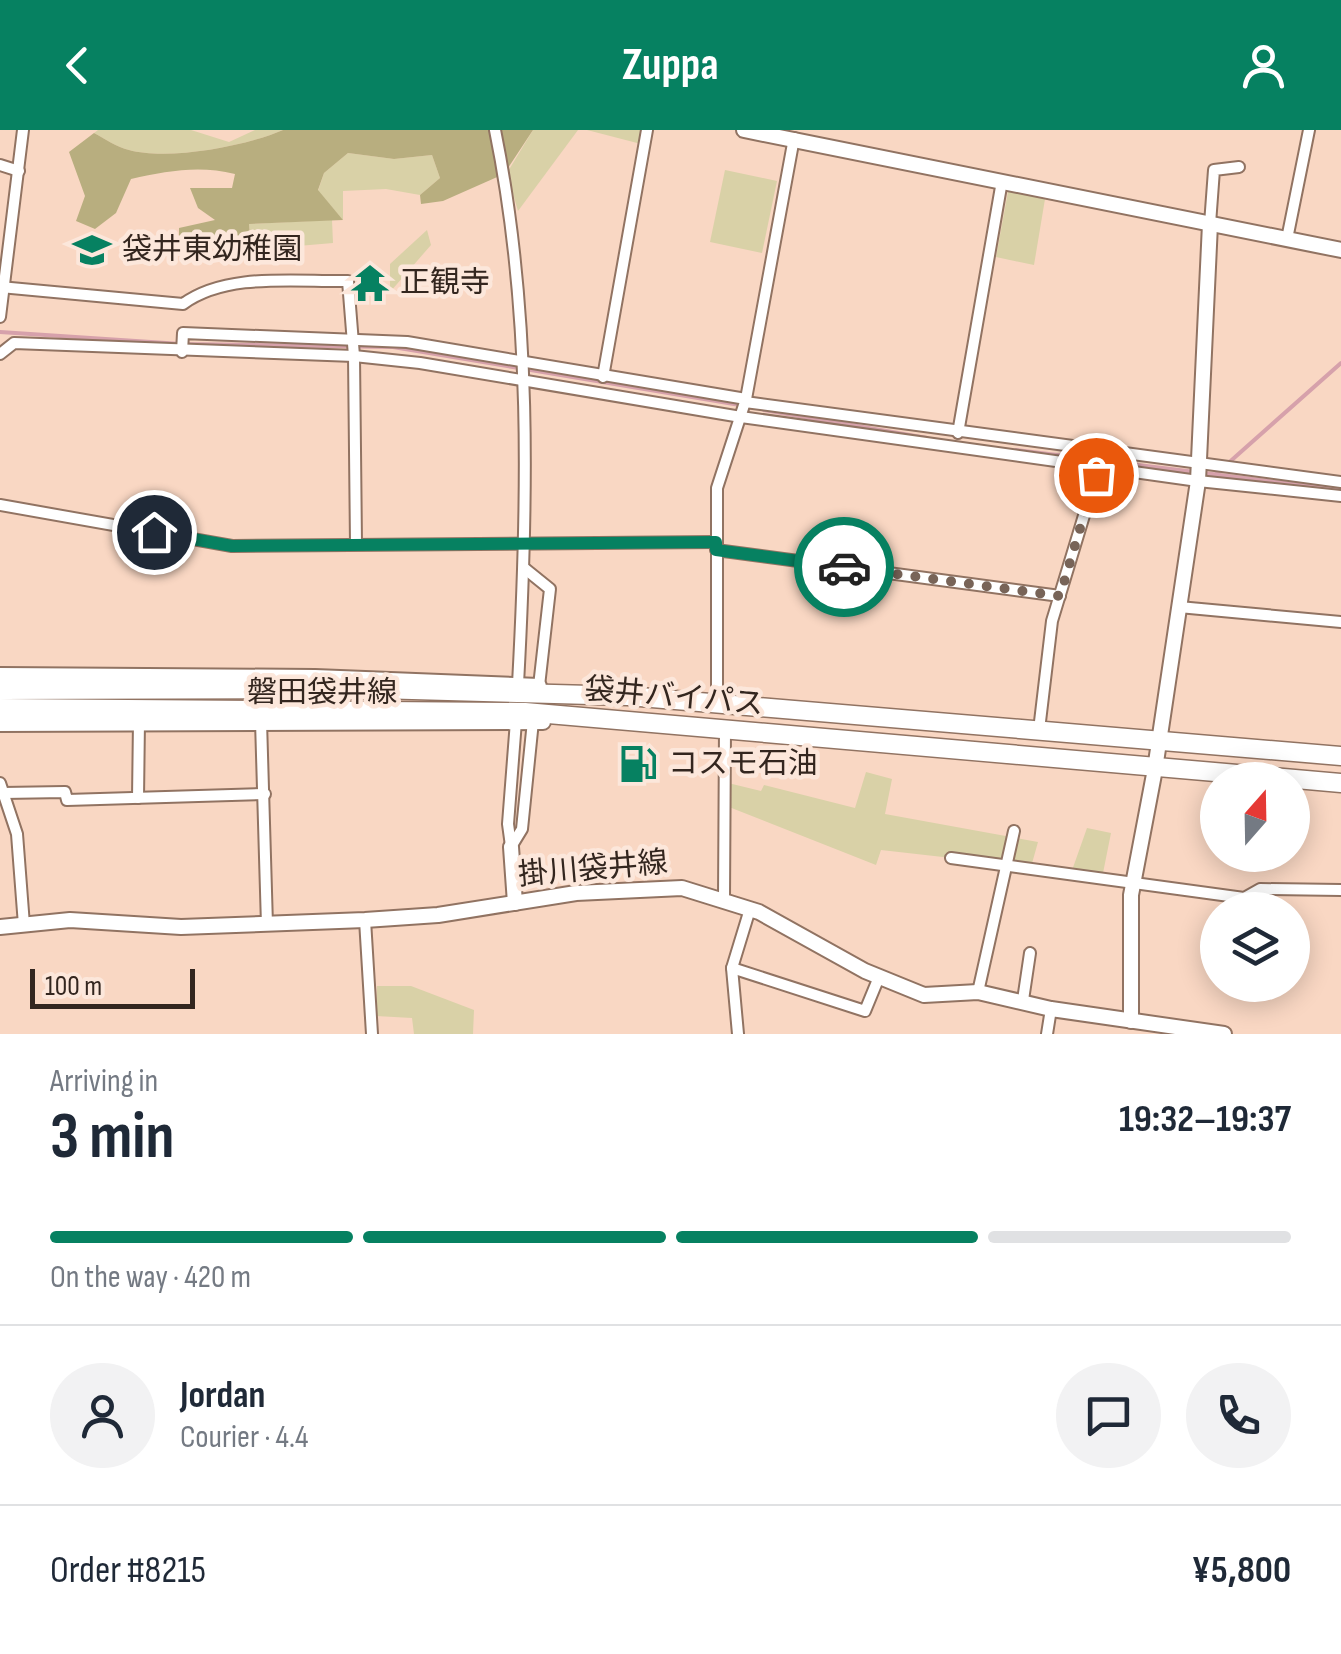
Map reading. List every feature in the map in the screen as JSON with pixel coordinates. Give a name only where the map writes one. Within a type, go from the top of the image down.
[{"type":"highway","name":"袋井バイパス","points":[[0,708],[84,697],[377,689],[631,696],[1341,756]]},
{"type":"highway","name":"袋井バイパス","points":[[0,690],[84,697],[525,712],[1341,783]]},
{"type":"main road","points":[[744,130],[1341,250]]},
{"type":"main road","points":[[1128,1025],[1133,885],[1155,769],[1198,472],[1210,224]]},
{"type":"main road","name":"磐田袋井線","points":[[0,674],[518,684],[631,696]]},
{"type":"main road","name":"磐田袋井線","points":[[0,724],[533,721],[608,727],[643,721]]},
{"type":"main road","points":[[511,846],[514,902]]},
{"type":"main road","name":"掛川袋井線","points":[[0,927],[70,920],[181,927],[365,920],[576,893],[682,888],[750,909],[879,977],[924,995],[978,992],[1128,1025],[1224,1034]]},
{"type":"street","points":[[0,317],[23,130]]},
{"type":"street","points":[[495,130],[514,221],[526,542],[518,684]]},
{"type":"street","points":[[604,377],[647,130]]},
{"type":"street","points":[[1286,239],[1310,130]]},
{"type":"street","points":[[717,702],[717,488],[745,400],[794,138]]},
{"type":"street","points":[[0,165],[19,171]]},
{"type":"street","points":[[1210,224],[1214,170],[1240,168]]},
{"type":"street","points":[[958,433],[1002,180]]},
{"type":"street","points":[[3,288],[183,304],[201,291],[254,282],[348,281],[353,346],[356,544]]},
{"type":"street","points":[[183,346],[183,333],[353,346],[604,377],[1341,496]]},
{"type":"street","points":[[0,354],[14,343],[353,346],[520,368],[740,416],[1099,466],[1198,472],[1217,467],[1341,482]]},
{"type":"street","points":[[1039,730],[1060,596],[1099,466]]},
{"type":"street","points":[[0,506],[232,546],[526,542],[716,546],[1060,596]]},
{"type":"street","points":[[524,568],[550,589],[539,686]]},
{"type":"street","points":[[1179,607],[1341,622]]},
{"type":"street","points":[[261,720],[267,925]]},
{"type":"street","points":[[138,798],[140,721]]},
{"type":"street","points":[[511,846],[508,824],[516,721]]},
{"type":"street","points":[[511,846],[522,829],[533,721]]},
{"type":"street","points":[[724,900],[726,729]]},
{"type":"street","points":[[24,924],[17,834],[2,788],[65,792],[66,800],[266,794]]},
{"type":"street","points":[[978,992],[1014,832]]},
{"type":"street","points":[[951,858],[1244,898],[1260,889],[1341,890]]},
{"type":"street","points":[[738,1034],[732,968],[750,909]]},
{"type":"street","points":[[365,920],[372,1034]]},
{"type":"street","points":[[1022,1000],[1030,953]]},
{"type":"street","points":[[732,968],[866,1012],[879,977]]},
{"type":"street","points":[[1048,1034],[1051,1009]]},
{"type":"shaded area","points":[[191,130],[229,142],[255,130],[283,130],[229,146],[164,154],[125,149],[94,133]]},
{"type":"shaded area","points":[[283,130],[533,130],[504,174],[443,201],[421,204],[420,195],[440,178],[432,155],[394,159],[348,153],[324,173],[318,190],[343,220],[249,224],[251,250],[248,238],[187,245],[179,242],[179,228],[215,220],[198,208],[190,188],[232,188],[235,174],[222,171],[183,170],[131,179],[116,213],[95,229],[76,221],[85,196],[69,152],[94,133],[129,150],[164,154],[229,146]]},
{"type":"shaded area","points":[[533,130],[578,130],[518,211],[507,173]]},
{"type":"shaded area","points":[[587,130],[644,130],[641,144]]},
{"type":"shaded area","points":[[348,153],[394,159],[432,155],[440,178],[420,195],[386,189],[343,191],[343,220],[318,191],[324,173]]},
{"type":"shaded area","points":[[725,170],[777,181],[762,253],[710,242]]},
{"type":"shaded area","points":[[1009,186],[1046,193],[1034,265],[996,257]]},
{"type":"shaded area","points":[[332,220],[333,243],[251,250],[249,224]]},
{"type":"shaded area","points":[[427,230],[431,245],[390,292],[390,264]]},
{"type":"shaded area","points":[[866,772],[892,779],[885,814],[1038,842],[1031,867],[881,850],[876,865],[729,807],[728,783],[761,791],[764,785],[855,808]]},
{"type":"shaded area","points":[[1087,828],[1111,833],[1102,878],[1070,876]]},
{"type":"shaded area","points":[[377,986],[411,986],[474,1010],[473,1034],[414,1034],[412,1018],[376,1016]]},
{"type":"waterway","points":[[0,332],[181,344],[393,347],[740,405]]},
{"type":"waterway","points":[[1216,474],[1341,363]]},
{"type":"waterway","points":[[764,410],[927,438]]},
{"type":"waterway","points":[[1016,450],[1195,472]]},
{"type":"waterway","points":[[1204,473],[1341,490]]},
{"type":"way so far","points":[[844,567],[1060,596],[1096,475]]},
{"type":"place","name":"袋井東幼稚園","points":[[92,250]]},
{"type":"place","name":"正観寺","points":[[370,283]]},
{"type":"place","name":"コスモ石油","points":[[638,764]]},
{"type":"route","points":[[154,532],[232,546],[716,542],[716,550],[844,567]]}]
